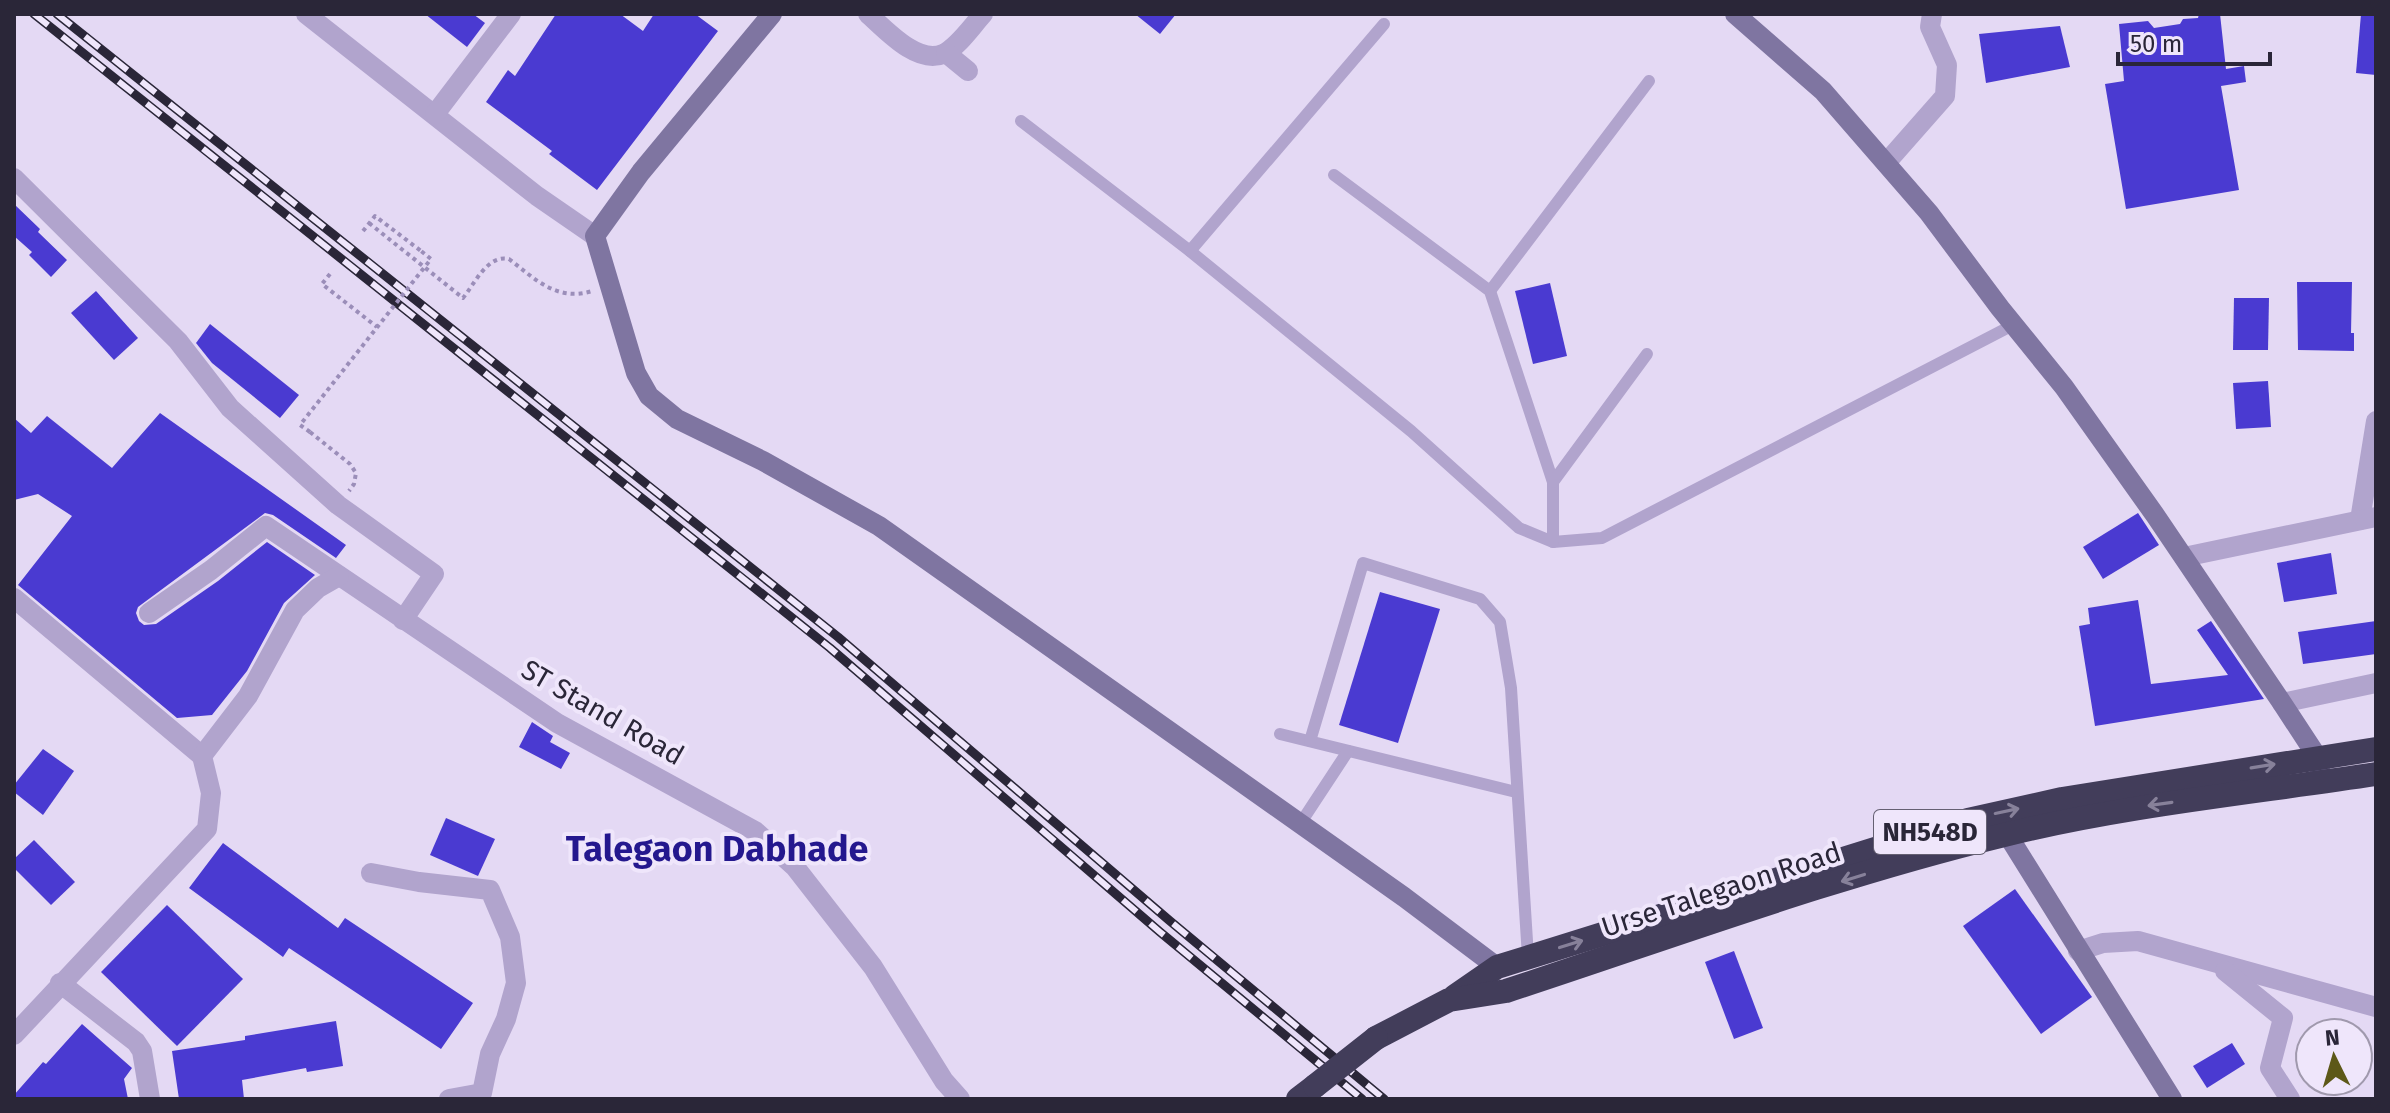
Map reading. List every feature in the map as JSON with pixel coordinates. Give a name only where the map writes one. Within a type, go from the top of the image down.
[{"type":"highway","name":"Urse Talegaon Road","points":[[1497,967],[1968,820],[2062,799],[2376,749]]},
{"type":"highway","name":"Urse Talegaon Road","points":[[1306,1092],[1376,1038],[1449,1000],[1506,991],[1925,855],[2007,834],[2134,808],[2376,774]]},
{"type":"highway","name":"NH548D","points":[[1449,1000],[1497,967]]},
{"type":"street","points":[[306,14],[537,196],[595,236],[636,373],[649,396],[677,419],[763,461],[879,526],[1404,897],[1497,967]]},
{"type":"street","points":[[435,114],[511,14]]},
{"type":"street","points":[[595,236],[641,172],[772,14]]},
{"type":"street","points":[[868,14],[907,46],[923,55],[936,56],[946,53],[983,14]]},
{"type":"street","points":[[1735,14],[1823,91],[1929,213],[2064,387],[2282,703],[2318,758],[2323,782]]},
{"type":"street","points":[[1886,163],[1945,96],[1947,65],[1930,27],[1932,14]]},
{"type":"street","points":[[946,53],[968,71]]},
{"type":"street","points":[[14,178],[178,341],[230,408],[338,505],[434,574],[403,620]]},
{"type":"street","points":[[2184,557],[2368,518],[2376,421]]},
{"type":"street","name":"ST Stand Road","points":[[149,613],[211,570],[266,526],[557,723],[755,831],[795,867],[873,967],[944,1081],[960,1099]]},
{"type":"street","points":[[202,756],[248,696],[295,610],[318,588],[339,576]]},
{"type":"street","points":[[14,598],[202,756],[211,793],[207,829],[14,1035]]},
{"type":"street","points":[[2282,703],[2376,683]]},
{"type":"street","points":[[2007,834],[2172,1099]]},
{"type":"street","points":[[371,873],[490,890],[510,937],[516,983],[506,1019],[490,1054],[482,1093],[449,1099]]},
{"type":"street","points":[[2078,951],[2103,943],[2138,941],[2376,1007]]},
{"type":"street","points":[[2218,965],[2283,1018],[2270,1068],[2290,1099]]},
{"type":"street","points":[[60,983],[136,1042],[142,1051],[150,1099]]},
{"type":"lane","points":[[1190,251],[1384,24]]},
{"type":"lane","points":[[1490,291],[1649,81]]},
{"type":"lane","points":[[1021,121],[1190,251],[1411,431],[1519,528],[1553,542],[1602,538],[2013,325]]},
{"type":"lane","points":[[1334,175],[1490,291],[1553,482],[1553,542]]},
{"type":"lane","points":[[1553,482],[1647,354]]},
{"type":"lane","points":[[1310,741],[1363,563],[1480,599],[1500,622],[1511,688],[1528,957]]},
{"type":"lane","points":[[1280,734],[1516,792]]},
{"type":"lane","points":[[1300,824],[1348,751]]},
{"type":"path","points":[[338,505],[354,484],[356,473],[350,464],[300,425],[431,259],[375,216],[363,231]]},
{"type":"path","points":[[369,223],[463,298],[492,261],[500,257],[509,259],[558,292],[581,294],[609,285]]},
{"type":"path","points":[[330,274],[322,284],[377,327]]},
{"type":"building","points":[[425,14],[473,14],[485,23],[467,47]]},
{"type":"building","points":[[556,14],[620,14],[643,31],[654,14],[695,14],[718,31],[597,190],[549,154],[552,151],[486,102],[508,70],[515,76]]},
{"type":"building","points":[[1135,14],[1176,14],[1160,34]]},
{"type":"building","points":[[2199,14],[2220,14],[2226,69],[2244,66],[2246,82],[2221,86],[2239,190],[2126,209],[2105,84],[2124,81],[2119,24],[2148,21],[2154,28],[2180,24],[2183,19],[2198,18]]},
{"type":"building","points":[[2361,14],[2376,15],[2376,75],[2356,73]]},
{"type":"building","points":[[2060,26],[2070,67],[1986,83],[1979,34]]},
{"type":"building","points":[[14,204],[67,260],[51,277],[29,255],[32,252],[14,236]]},
{"type":"building","points":[[2297,282],[2352,282],[2351,333],[2354,333],[2354,351],[2298,350]]},
{"type":"building","points":[[1550,283],[1567,356],[1533,364],[1515,291]]},
{"type":"building","points":[[96,291],[138,338],[114,360],[71,313]]},
{"type":"building","points":[[2234,298],[2269,298],[2268,350],[2233,350]]},
{"type":"building","points":[[210,324],[299,395],[280,418],[212,363],[196,343]]},
{"type":"building","points":[[2268,381],[2271,427],[2236,429],[2233,383]]},
{"type":"building","points":[[160,413],[346,545],[336,558],[273,515],[265,513],[138,607],[136,613],[139,621],[144,625],[156,624],[267,542],[315,575],[284,603],[247,671],[212,715],[177,718],[18,585],[72,516],[38,494],[14,500],[14,418],[31,433],[47,416],[112,468]]},
{"type":"building","points":[[2138,513],[2159,545],[2103,579],[2083,547]]},
{"type":"building","points":[[2331,553],[2337,594],[2284,602],[2277,563]]},
{"type":"building","points":[[1380,592],[1440,609],[1398,743],[1339,725]]},
{"type":"building","points":[[2138,600],[2151,684],[2228,675],[2197,630],[2211,621],[2264,699],[2095,726],[2079,626],[2090,624],[2088,608]]},
{"type":"building","points":[[2376,621],[2376,654],[2303,664],[2298,632]]},
{"type":"building","points":[[532,722],[553,736],[550,742],[570,753],[561,769],[519,747]]},
{"type":"building","points":[[43,749],[74,771],[43,815],[14,792],[14,785]]},
{"type":"building","points":[[446,818],[495,839],[478,876],[430,855]]},
{"type":"building","points":[[34,840],[75,882],[51,905],[14,868],[14,859]]},
{"type":"building","points":[[223,843],[338,928],[345,918],[473,1003],[441,1049],[289,948],[283,957],[189,888]]},
{"type":"building","points":[[2015,889],[2092,997],[2041,1034],[1963,926]]},
{"type":"building","points":[[167,905],[243,979],[177,1046],[101,972]]},
{"type":"building","points":[[1734,951],[1763,1028],[1734,1039],[1705,962]]},
{"type":"building","points":[[336,1021],[343,1066],[307,1072],[306,1068],[242,1080],[244,1099],[179,1099],[172,1051]]},
{"type":"building","points":[[82,1024],[132,1068],[124,1079],[128,1099],[14,1099],[14,1095],[43,1062],[46,1064]]},
{"type":"building","points":[[2232,1043],[2245,1064],[2207,1088],[2193,1066]]},
{"type":"railway","points":[[34,14],[830,648],[1160,932],[1362,1099]]},
{"type":"railway","points":[[57,14],[838,637],[1384,1099]]},
{"type":"district","name":"Talegaon Dabhade","points":[[717,848]]}]
